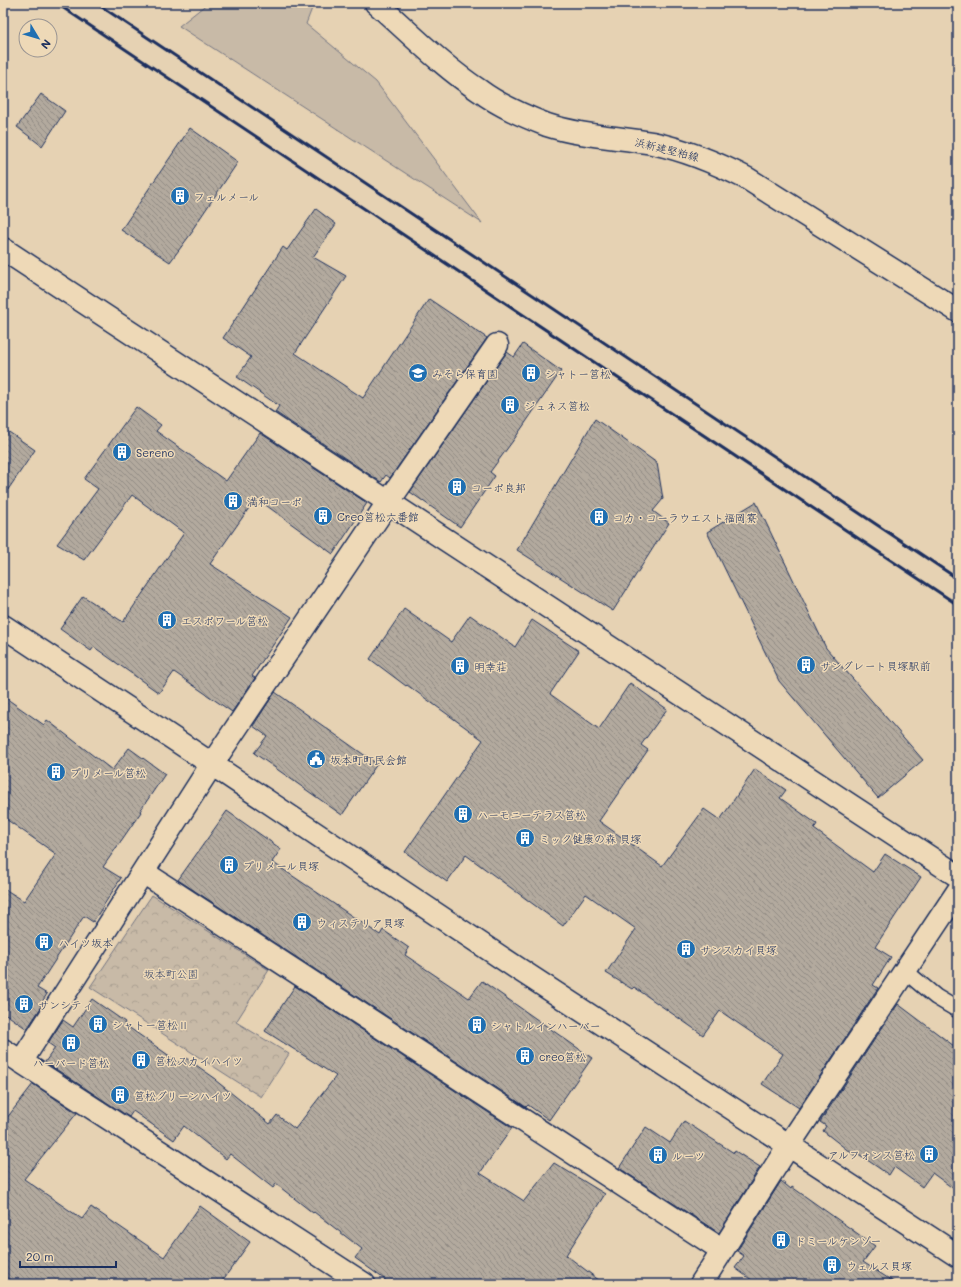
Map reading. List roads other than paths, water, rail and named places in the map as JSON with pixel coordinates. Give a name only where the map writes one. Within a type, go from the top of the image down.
[{"type":"street","name":"浜新建堅粕線","points":[[376,3],[449,69],[480,92],[515,112],[549,125],[585,134],[652,143],[686,152],[717,163],[748,179],[958,311]]},
{"type":"street","points":[[3,248],[958,876]]},
{"type":"street","points":[[21,1062],[212,764],[389,501],[497,345]]},
{"type":"street","points":[[3,626],[517,968],[958,1256]]},
{"type":"street","points":[[143,872],[722,1250]]},
{"type":"street","points":[[700,1284],[789,1145],[958,891]]},
{"type":"street","points":[[3,1050],[364,1284]]},
{"type":"lane","points":[[905,971],[936,997],[958,1010]]},
{"type":"railway","points":[[56,3],[958,605]]},
{"type":"railway","points":[[96,3],[958,579]]},
{"type":"place","name":"フェルメール","points":[[180,196]]},
{"type":"place","name":"みそら保育園","points":[[418,373]]},
{"type":"place","name":"シャトー筥松","points":[[531,373]]},
{"type":"place","name":"ジュネス筥松","points":[[510,405]]},
{"type":"place","name":"Sereno","points":[[122,452]]},
{"type":"place","name":"コーポ良邦","points":[[457,487]]},
{"type":"place","name":"満和コーポ","points":[[233,501]]},
{"type":"place","name":"Creo筥松六番館","points":[[323,516]]},
{"type":"place","name":"コカ・コーラウエスト福岡寮","points":[[599,517]]},
{"type":"place","name":"エスポワール筥松","points":[[167,620]]},
{"type":"place","name":"サングレート貝塚駅前","points":[[806,665]]},
{"type":"place","name":"明幸荘","points":[[460,666]]},
{"type":"place","name":"坂本町町民会館","points":[[316,759]]},
{"type":"place","name":"プリメール筥松","points":[[56,772]]},
{"type":"place","name":"ハーモニーテラス筥松","points":[[463,814]]},
{"type":"place","name":"ミック健康の森 貝塚","points":[[525,838]]},
{"type":"place","name":"プリメール貝塚","points":[[229,865]]},
{"type":"place","name":"ウィステリア貝塚","points":[[302,922]]},
{"type":"place","name":"ハイツ坂本","points":[[44,942]]},
{"type":"place","name":"サンスカイ貝塚","points":[[686,949]]},
{"type":"place","name":"サンシティ","points":[[24,1004]]},
{"type":"place","name":"シャトー筥松Ⅱ","points":[[98,1024]]},
{"type":"place","name":"シャトルインハーバー","points":[[477,1025]]},
{"type":"place","name":"ハーバード筥松","points":[[71,1043]]},
{"type":"place","name":"creo筥松","points":[[525,1056]]},
{"type":"place","name":"筥松スカイハイツ","points":[[141,1060]]},
{"type":"place","name":"筥松グリーンハイツ","points":[[120,1095]]},
{"type":"place","name":"アルフォンス筥松","points":[[929,1154]]},
{"type":"place","name":"ルーツ","points":[[658,1155]]},
{"type":"place","name":"ドミールケンゾー","points":[[781,1240]]},
{"type":"place","name":"ウェルス貝塚","points":[[832,1265]]},
{"type":"park label","name":"坂本町公園","points":[[171,973]]}]
